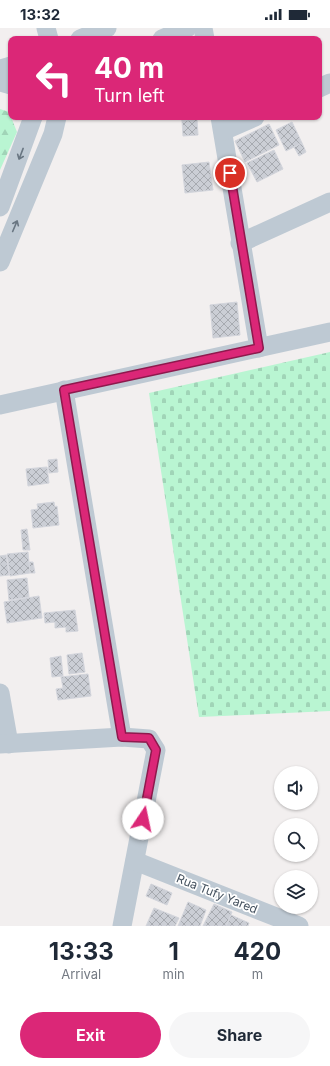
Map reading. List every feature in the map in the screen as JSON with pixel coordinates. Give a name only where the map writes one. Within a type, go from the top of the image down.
[{"type":"street","points":[[87,36],[107,28]]},
{"type":"street","points":[[169,36],[187,28]]},
{"type":"street","points":[[0,207],[32,120]]},
{"type":"street","points":[[0,262],[53,134],[56,120]]},
{"type":"street","points":[[240,120],[222,124],[240,243],[259,348]]},
{"type":"street","points":[[240,243],[330,202]]},
{"type":"street","points":[[0,405],[330,332]]},
{"type":"street","points":[[64,390],[122,737]]},
{"type":"street","points":[[0,693],[4,744],[122,737],[149,738],[156,750],[122,926]]},
{"type":"street","name":"Rua Tufy Yared","points":[[135,861],[299,926]]},
{"type":"green space","points":[[0,109],[8,112],[8,120],[12,120],[17,132],[0,170]]},
{"type":"green space","points":[[330,352],[330,711],[199,717],[149,393]]},
{"type":"building","points":[[197,120],[198,135],[183,136],[182,121]]},
{"type":"building","points":[[292,122],[302,143],[286,151],[276,130]]},
{"type":"building","points":[[269,124],[279,145],[245,162],[235,141]]},
{"type":"building","points":[[302,143],[306,152],[299,156],[294,147]]},
{"type":"building","points":[[274,150],[283,169],[257,182],[247,163]]},
{"type":"building","points":[[209,162],[213,190],[185,193],[182,165]]},
{"type":"building","points":[[237,302],[240,335],[213,338],[210,305]]},
{"type":"building","points":[[57,459],[58,472],[49,473],[48,460]]},
{"type":"building","points":[[47,467],[49,483],[28,486],[26,469]]},
{"type":"building","points":[[54,502],[55,507],[57,506],[59,525],[33,528],[31,510],[38,509],[37,504]]},
{"type":"building","points":[[27,529],[30,550],[23,550],[21,530]]},
{"type":"building","points":[[28,552],[30,573],[10,576],[7,554]]},
{"type":"building","points":[[6,555],[9,575],[0,576],[0,556]]},
{"type":"building","points":[[29,562],[33,562],[35,573],[30,573]]},
{"type":"building","points":[[27,578],[29,597],[9,600],[7,580]]},
{"type":"building","points":[[39,596],[42,618],[7,623],[4,602]]},
{"type":"building","points":[[75,610],[78,631],[66,632],[66,627],[55,628],[55,622],[45,623],[44,613]]},
{"type":"building","points":[[82,653],[85,672],[69,674],[67,655]]},
{"type":"building","points":[[61,656],[63,676],[52,677],[50,658]]},
{"type":"building","points":[[88,674],[91,696],[58,700],[56,689],[63,688],[61,677]]},
{"type":"building","points":[[151,884],[172,893],[167,905],[146,896]]},
{"type":"building","points":[[188,902],[206,910],[200,926],[178,926]]},
{"type":"building","points":[[214,904],[232,912],[226,926],[203,926]]},
{"type":"building","points":[[154,908],[179,918],[175,926],[146,926]]},
{"type":"building","points":[[231,915],[249,923],[248,926],[226,926]]},
{"type":"route","points":[[143,819],[156,750],[149,738],[122,737],[119,726],[64,390],[259,348],[230,173]]}]
